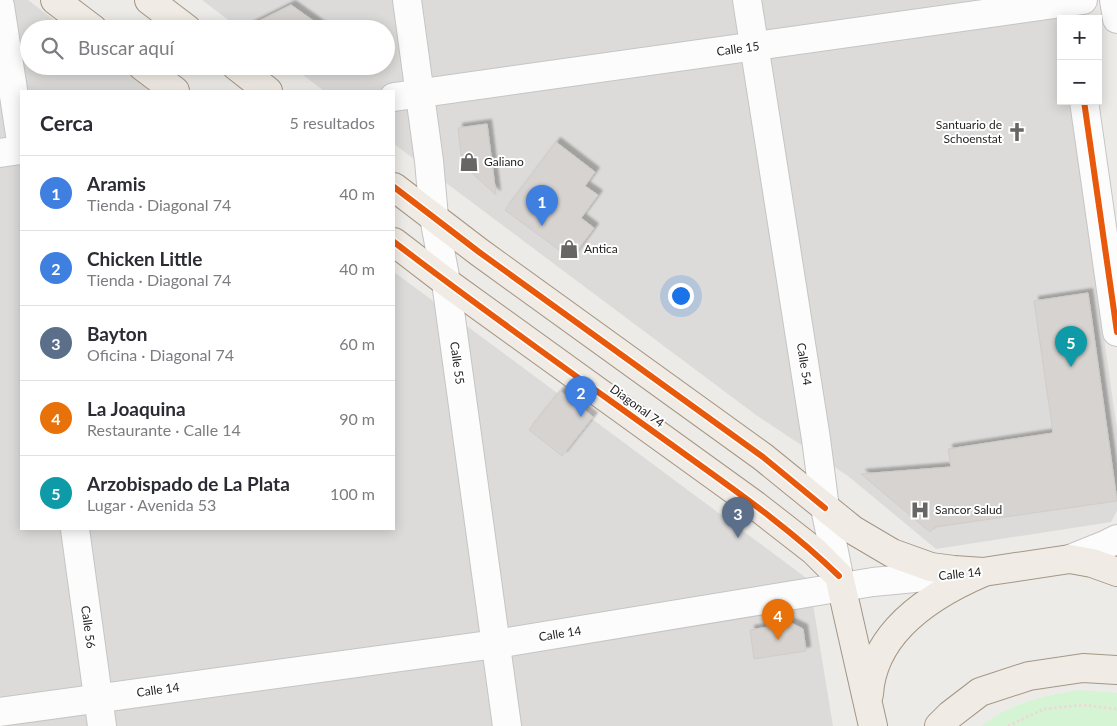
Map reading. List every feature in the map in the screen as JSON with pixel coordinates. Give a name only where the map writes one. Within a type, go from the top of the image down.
[{"type":"main road","points":[[55,0],[81,20]]},
{"type":"main road","points":[[149,0],[175,20]]},
{"type":"main road","points":[[154,75],[174,90]]},
{"type":"main road","points":[[248,75],[267,90]]},
{"type":"main road","points":[[395,188],[479,252],[763,457],[825,508],[873,543],[912,562],[931,567],[983,572]]},
{"type":"main road","name":"Diagonal 74","points":[[395,243],[446,282],[755,505],[814,551],[841,581]]},
{"type":"main road","name":"Calle 14","points":[[983,572],[1070,559],[1092,563],[1117,572]]},
{"type":"main road","points":[[871,716],[873,671],[882,651],[900,626],[947,589],[983,572]]},
{"type":"main road","name":"Calle 54","points":[[841,581],[871,716]]},
{"type":"main road","points":[[939,726],[980,692],[1029,676],[1083,668],[1117,670]]},
{"type":"street","name":"Calle 55","points":[[407,0],[429,161],[434,217],[446,282],[507,726]]},
{"type":"street","name":"Calle 54","points":[[746,0],[815,429],[825,508],[841,581]]},
{"type":"street","points":[[1114,0],[1117,19]]},
{"type":"street","name":"Calle 15","points":[[395,97],[753,46],[1073,5]]},
{"type":"street","points":[[0,6],[20,135]]},
{"type":"street","points":[[1085,105],[1117,332]]},
{"type":"street","points":[[0,153],[20,150]]},
{"type":"street","name":"Calle 56","points":[[74,530],[102,726]]},
{"type":"street","points":[[1070,559],[1117,539]]},
{"type":"street","name":"Calle 14","points":[[0,712],[496,644],[841,581],[872,582],[983,572]]},
{"type":"path","points":[[1008,726],[1044,708],[1083,705],[1117,709]]},
{"type":"shaded area","points":[[0,0],[28,0],[54,20],[20,20],[20,75],[129,75],[150,90],[20,90],[20,530],[395,530],[395,273],[809,580],[833,726],[0,726]]},
{"type":"shaded area","points":[[202,0],[1055,0],[1057,15],[1057,105],[1071,105],[1117,429],[1117,511],[1111,522],[936,549],[848,476],[756,415],[395,145],[395,90],[323,90],[303,75],[395,75],[395,20],[228,20]]},
{"type":"green space","points":[[1079,690],[1117,693],[1117,726],[982,726],[992,718],[1015,706],[1040,698]]},
{"type":"building","points":[[291,5],[312,20],[261,20]]},
{"type":"building","points":[[487,124],[496,195],[462,164],[458,128]]},
{"type":"building","points":[[556,142],[595,172],[585,186],[598,195],[581,218],[594,228],[571,259],[505,210]]},
{"type":"building","points":[[1088,293],[1117,501],[935,527],[930,532],[861,474],[951,467],[948,449],[1053,433],[1034,301]]},
{"type":"building","points":[[560,391],[593,417],[562,456],[529,430]]},
{"type":"building","points":[[791,623],[803,629],[806,651],[754,659],[750,630]]},
{"type":"cycle path","points":[[1085,105],[1117,332]]},
{"type":"cycle path","points":[[395,188],[479,252],[763,457],[825,508]]},
{"type":"cycle path","points":[[395,243],[497,319],[716,476],[800,541],[839,576]]},
{"type":"place","name":"Santuario de Schoenstat","points":[[1017,132]]},
{"type":"place","name":"Galiano","points":[[469,162]]},
{"type":"place","name":"Aramis","points":[[542,226]]},
{"type":"place","name":"Antica","points":[[569,249]]},
{"type":"place","name":"Arzobispado de La Plata","points":[[1071,367]]},
{"type":"place","name":"Chicken Little","points":[[581,417]]},
{"type":"place","name":"Sancor Salud","points":[[920,510]]},
{"type":"place","name":"Bayton","points":[[738,538]]},
{"type":"place","name":"La Joaquina","points":[[778,640]]}]
